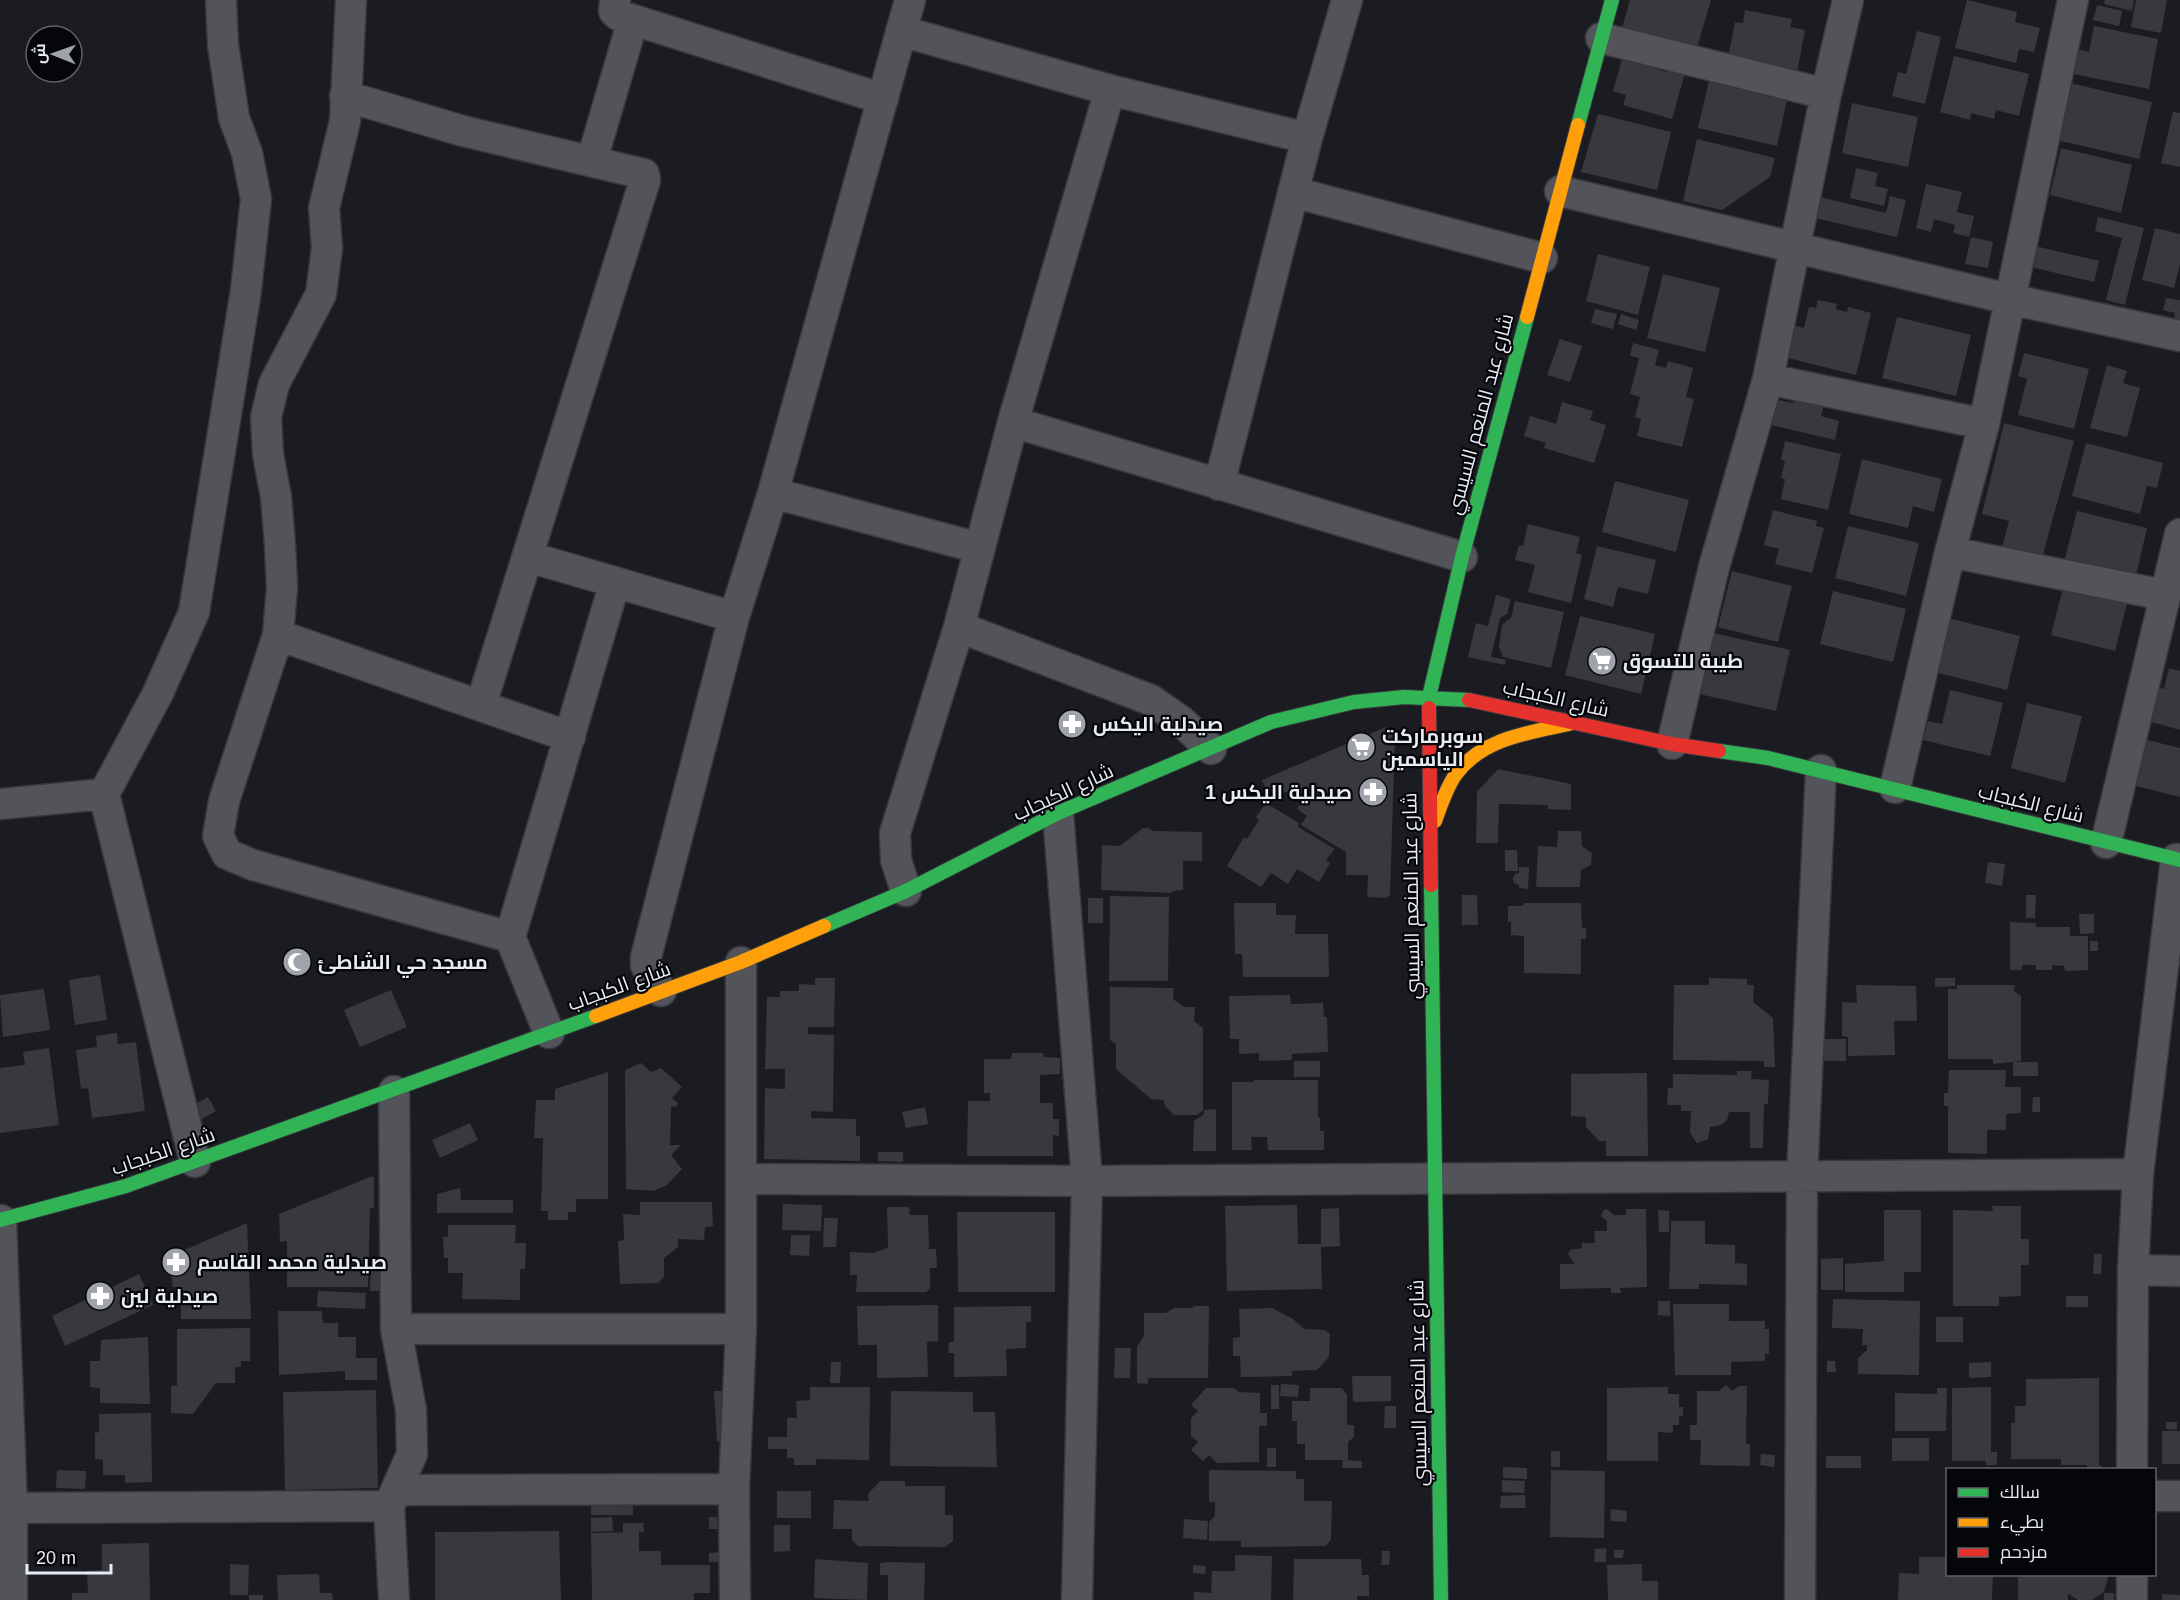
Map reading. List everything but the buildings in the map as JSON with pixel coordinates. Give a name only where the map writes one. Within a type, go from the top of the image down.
[{"type":"main road","name":"شارع عبد المنعم السيسي","points":[[1441,1600],[1429,697],[1462,557],[1612,0]]},
{"type":"main road","name":"شارع الكبجاب","points":[[1,1220],[126,1186],[195,1162],[741,962],[906,891],[1058,813],[1271,722],[1354,702],[1429,697],[1475,700],[1672,744],[1768,758],[2178,859]]},
{"type":"main road","points":[[1430,831],[1456,774],[1481,748],[1508,738],[1576,723]]},
{"type":"street","points":[[195,1162],[104,794],[158,693],[194,612],[246,290],[256,199],[247,153],[234,118],[223,45],[221,0]]},
{"type":"street","points":[[351,0],[342,138],[324,208],[327,248],[321,294],[274,384],[266,417],[268,454],[276,497],[280,545],[282,588],[278,635],[224,801],[218,836],[227,854],[253,865],[510,938]]},
{"type":"street","points":[[661,991],[646,966],[646,957],[734,616],[773,493],[910,0]]},
{"type":"street","points":[[1219,485],[1307,138],[1347,0]]},
{"type":"street","points":[[1672,744],[1714,567],[1768,379],[1826,94],[1848,0]]},
{"type":"street","points":[[1895,788],[1950,552],[1984,424],[2073,0]]},
{"type":"street","points":[[592,160],[624,10],[883,99]]},
{"type":"street","points":[[901,31],[1110,90],[1307,138]]},
{"type":"street","points":[[1601,38],[1826,94]]},
{"type":"street","points":[[906,891],[896,860],[895,833],[959,627],[1013,422],[1110,90]]},
{"type":"street","points":[[345,96],[463,131],[644,174],[645,180],[481,705]]},
{"type":"street","points":[[1560,191],[2009,299],[2180,336]]},
{"type":"street","points":[[1293,192],[1542,258]]},
{"type":"street","points":[[1768,379],[1984,424]]},
{"type":"street","points":[[1013,422],[1462,557]]},
{"type":"street","points":[[773,493],[979,548]]},
{"type":"street","points":[[2106,843],[2180,534]]},
{"type":"street","points":[[1950,552],[2164,595]]},
{"type":"street","points":[[529,557],[734,616]]},
{"type":"street","points":[[549,1033],[510,938],[615,582]]},
{"type":"street","points":[[959,627],[1150,700],[1181,721],[1211,748]]},
{"type":"street","points":[[278,635],[570,737]]},
{"type":"street","points":[[1800,1600],[1802,1177],[1821,770]]},
{"type":"street","points":[[0,804],[104,794]]},
{"type":"street","points":[[1058,813],[1086,1181],[1077,1600]]},
{"type":"street","points":[[2132,1468],[2133,1270],[2138,1174],[2178,859]]},
{"type":"street","points":[[735,1600],[734,1489],[741,1329],[741,962]]},
{"type":"street","points":[[394,1091],[396,1329],[411,1410],[412,1454],[393,1498],[394,1600]]},
{"type":"street","points":[[741,1179],[1086,1181],[2138,1174]]},
{"type":"street","points":[[1,1220],[2,1322],[12,1508],[12,1600]]},
{"type":"street","points":[[2133,1270],[2180,1270]]},
{"type":"street","points":[[396,1329],[741,1329]]},
{"type":"street","points":[[12,1508],[734,1489]]},
{"type":"street","points":[[2156,1496],[2180,1496]]},
{"type":"street","points":[[2132,1576],[2132,1600]]},
{"type":"traffic: fast","points":[[1578,125],[1612,0]]},
{"type":"traffic: fast","points":[[1429,708],[1429,697],[1462,557],[1527,317]]},
{"type":"traffic: fast","points":[[824,926],[906,891],[1058,813],[1271,722],[1354,702],[1404,697],[1469,700]]},
{"type":"traffic: fast","points":[[1719,751],[1768,758],[2180,860]]},
{"type":"traffic: fast","points":[[1431,885],[1441,1600]]},
{"type":"traffic: fast","points":[[0,1220],[126,1186],[596,1016]]},
{"type":"traffic: slow","points":[[1527,317],[1578,125]]},
{"type":"traffic: slow","points":[[1435,821],[1452,779],[1479,752],[1522,734],[1569,724]]},
{"type":"traffic: slow","points":[[596,1016],[741,962],[824,926]]},
{"type":"traffic: jam","points":[[1469,700],[1672,744],[1719,751]]},
{"type":"traffic: jam","points":[[1429,708],[1431,885]]},
{"type":"place","name":"طيبة للتسوق","points":[[1602,661]]},
{"type":"place","name":"صيدلية اليكس","points":[[1072,724]]},
{"type":"place","name":"سوبرماركت الياسمين","points":[[1361,747]]},
{"type":"place","name":"صيدلية اليكس 1","points":[[1373,792]]},
{"type":"place","name":"مسجد حي الشاطئ","points":[[297,962]]},
{"type":"place","name":"صيدلية محمد القاسم","points":[[176,1262]]},
{"type":"place","name":"صيدلية لين","points":[[100,1296]]}]
